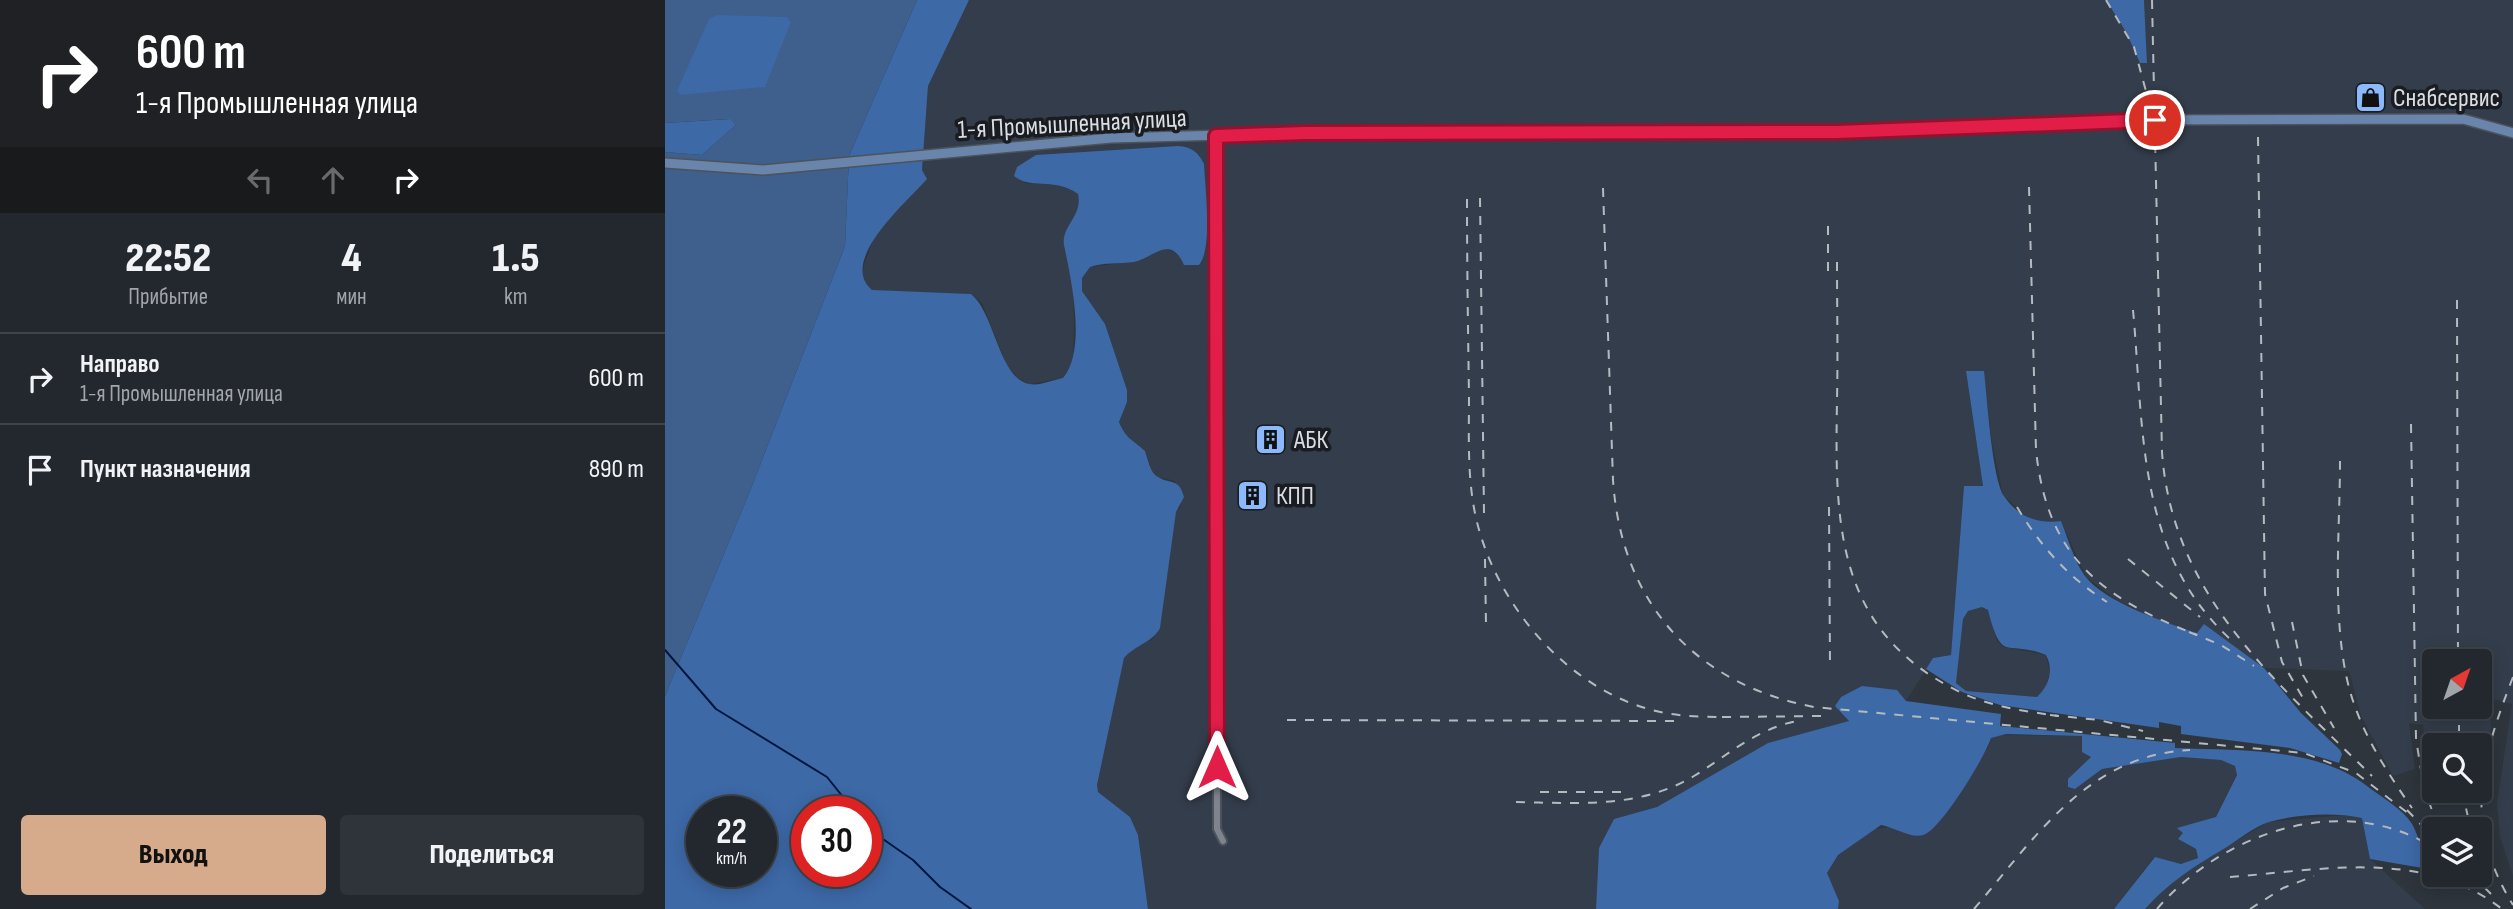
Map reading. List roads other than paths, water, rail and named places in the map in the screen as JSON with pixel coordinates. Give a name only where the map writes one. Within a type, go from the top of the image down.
[{"type":"main road","name":"1-я Промышленная улица","points":[[665,163],[763,170],[932,152],[1111,138],[1304,133],[1826,132],[1962,129],[2127,120],[2463,119],[2513,133]]},
{"type":"street","points":[[1216,136],[1217,829],[1223,841]]},
{"type":"waterway","points":[[665,650],[716,709],[827,777],[842,796]]},
{"type":"waterway","points":[[882,838],[913,860],[940,887],[971,909]]},
{"type":"railway","points":[[2106,0],[2134,47],[2147,95]]},
{"type":"railway","points":[[2152,0],[2162,452],[2170,503],[2186,550],[2208,593],[2235,632],[2300,706],[2372,776]]},
{"type":"railway","points":[[2258,137],[2265,594],[2282,662],[2303,698]]},
{"type":"railway","points":[[2029,187],[2036,450],[2042,487],[2052,519],[2067,546],[2085,569],[2107,589],[2133,606],[2197,635]]},
{"type":"railway","points":[[1603,188],[1613,480],[1619,524],[1631,564],[1648,599],[1672,631],[1700,657],[1733,679],[1771,696],[1814,707],[2304,753],[2356,773],[2413,817]]},
{"type":"railway","points":[[1480,198],[1484,513]]},
{"type":"railway","points":[[1467,199],[1471,488],[1476,518],[1500,582],[1541,639],[1566,664],[1594,684],[1624,700],[1656,711],[1684,716],[1731,717]]},
{"type":"railway","points":[[1828,226],[1828,276]]},
{"type":"railway","points":[[1837,262],[1838,488],[1842,529],[1851,568],[1865,605],[1887,638],[1918,667],[1960,692],[1996,705],[2058,716]]},
{"type":"railway","points":[[2457,300],[2458,649]]},
{"type":"railway","points":[[2133,310],[2144,443],[2150,486],[2161,527],[2176,567],[2199,604],[2229,638]]},
{"type":"railway","points":[[2411,424],[2416,739],[2424,788],[2434,817]]},
{"type":"railway","points":[[2340,461],[2338,583],[2341,645],[2346,674],[2364,730],[2412,808]]},
{"type":"railway","points":[[1829,507],[1830,664]]},
{"type":"railway","points":[[2017,507],[2056,560],[2107,602]]},
{"type":"railway","points":[[1485,559],[1486,625]]},
{"type":"railway","points":[[2128,559],[2200,617]]},
{"type":"railway","points":[[2292,622],[2303,675],[2334,728]]},
{"type":"railway","points":[[2189,632],[2221,645],[2254,666]]},
{"type":"railway","points":[[2513,677],[2492,736],[2482,791],[2482,818],[2487,846],[2497,875],[2513,905]]},
{"type":"railway","points":[[2050,715],[2099,720],[2143,731]]},
{"type":"railway","points":[[1722,717],[1823,716]]},
{"type":"railway","points":[[2459,719],[2459,733]]},
{"type":"railway","points":[[1287,720],[1677,721]]},
{"type":"railway","points":[[1516,802],[1607,802],[1652,794],[1694,776],[1755,736],[1797,721]]},
{"type":"railway","points":[[1974,909],[2042,829],[2092,784],[2121,767],[2154,755],[2190,750]]},
{"type":"railway","points":[[1540,792],[1628,792]]},
{"type":"railway","points":[[2465,803],[2468,817]]},
{"type":"railway","points":[[2407,810],[2422,826]]},
{"type":"railway","points":[[2157,909],[2184,882],[2215,859],[2249,841],[2286,828],[2324,822],[2361,822],[2399,831],[2422,842]]},
{"type":"railway","points":[[2230,877],[2335,868],[2406,870],[2439,877],[2472,890],[2502,909]]},
{"type":"railway","points":[[2250,909],[2283,888],[2314,876]]},
{"type":"railway","points":[[2484,887],[2491,894]]},
{"type":"place","name":"Снабсервис","points":[[2370,97]]},
{"type":"place","name":"АБК","points":[[1271,439]]},
{"type":"place","name":"КПП","points":[[1253,495]]}]
